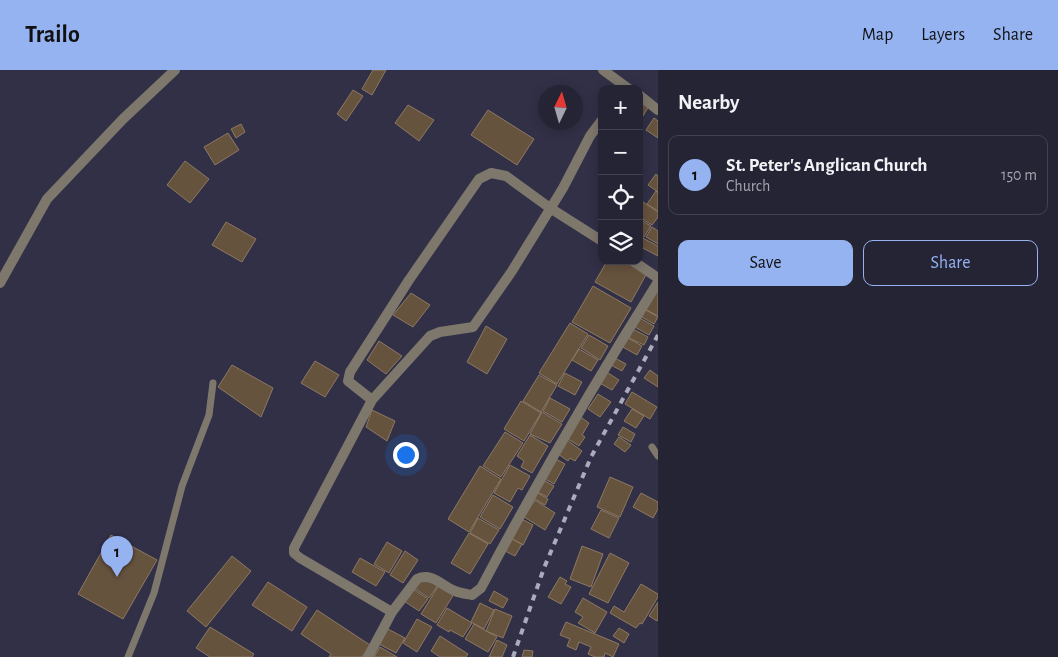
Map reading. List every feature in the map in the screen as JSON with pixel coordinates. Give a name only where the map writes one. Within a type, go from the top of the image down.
[{"type":"street","points":[[0,283],[47,199],[124,119],[175,70]]},
{"type":"street","points":[[604,70],[623,85]]},
{"type":"street","points":[[643,98],[658,109]]},
{"type":"street","points":[[392,612],[300,558],[294,553],[294,548],[372,400],[430,336],[440,332],[473,327],[512,271],[563,188],[590,136],[598,125]]},
{"type":"street","points":[[372,400],[348,381],[350,372],[409,280],[479,179],[492,173],[506,176],[550,208],[598,238]]},
{"type":"street","points":[[639,265],[658,278]]},
{"type":"street","points":[[368,657],[392,612],[417,579],[422,577],[434,578],[456,591],[472,595],[481,588],[520,514],[602,371],[658,282]]},
{"type":"lane","points":[[128,657],[154,592],[182,486],[209,415],[213,383]]},
{"type":"lane","points":[[652,447],[658,456]]},
{"type":"building","points":[[373,70],[386,70],[372,95],[362,89]]},
{"type":"building","points":[[353,90],[363,96],[346,121],[337,114]]},
{"type":"building","points":[[643,102],[649,106],[643,116]]},
{"type":"building","points":[[408,105],[434,120],[419,141],[395,123]]},
{"type":"building","points":[[488,110],[534,139],[517,165],[471,135]]},
{"type":"building","points":[[654,118],[658,121],[658,138],[646,130]]},
{"type":"building","points":[[241,124],[245,132],[236,138],[231,129]]},
{"type":"building","points":[[228,133],[239,150],[215,165],[204,147]]},
{"type":"building","points":[[185,161],[209,179],[190,203],[167,185]]},
{"type":"building","points":[[656,174],[658,176],[658,192],[648,185]]},
{"type":"building","points":[[656,191],[658,193],[658,211],[647,204]]},
{"type":"building","points":[[643,202],[658,212],[658,217],[652,225],[643,219]]},
{"type":"building","points":[[643,221],[651,226],[643,236]]},
{"type":"building","points":[[226,222],[256,239],[242,262],[212,245]]},
{"type":"building","points":[[652,227],[658,231],[658,244],[646,237]]},
{"type":"building","points":[[643,238],[658,246],[658,256],[643,248]]},
{"type":"building","points":[[605,265],[633,265],[647,273],[631,302],[595,282]]},
{"type":"building","points":[[593,286],[631,308],[610,343],[572,322]]},
{"type":"building","points":[[658,287],[658,316],[645,309]]},
{"type":"building","points":[[411,293],[430,305],[413,327],[393,315]]},
{"type":"building","points":[[644,309],[658,317],[654,324],[640,316]]},
{"type":"building","points":[[638,317],[654,326],[649,335],[633,326]]},
{"type":"building","points":[[570,323],[588,334],[557,384],[539,373]]},
{"type":"building","points":[[486,326],[507,339],[487,374],[467,362]]},
{"type":"building","points":[[633,329],[648,337],[644,345],[629,338]]},
{"type":"building","points":[[589,335],[608,346],[600,360],[581,348]]},
{"type":"building","points":[[626,337],[642,346],[637,355],[621,346]]},
{"type":"building","points":[[379,341],[402,356],[386,374],[367,360]]},
{"type":"building","points":[[579,349],[598,360],[591,371],[572,360]]},
{"type":"building","points":[[615,358],[626,364],[622,371],[611,365]]},
{"type":"building","points":[[315,361],[339,375],[325,397],[301,383]]},
{"type":"building","points":[[232,365],[273,388],[261,417],[218,387]]},
{"type":"building","points":[[650,370],[658,376],[658,387],[644,378]]},
{"type":"building","points":[[605,371],[619,380],[612,390],[598,382]]},
{"type":"building","points":[[565,373],[582,382],[575,395],[558,386]]},
{"type":"building","points":[[539,375],[557,385],[541,412],[523,401]]},
{"type":"building","points":[[632,392],[657,407],[650,419],[625,404]]},
{"type":"building","points":[[598,394],[611,402],[600,417],[588,409]]},
{"type":"building","points":[[550,398],[570,409],[562,422],[543,411]]},
{"type":"building","points":[[521,401],[541,413],[524,441],[504,429]]},
{"type":"building","points":[[632,409],[644,416],[636,428],[624,421]]},
{"type":"building","points":[[372,410],[395,421],[387,441],[366,427]]},
{"type":"building","points":[[542,412],[562,424],[550,443],[530,434]]},
{"type":"building","points":[[579,416],[589,423],[582,435],[585,437],[579,446],[565,437]]},
{"type":"building","points":[[623,427],[635,434],[631,442],[618,435]]},
{"type":"building","points":[[505,432],[523,443],[501,477],[483,466]]},
{"type":"building","points":[[530,435],[548,446],[532,473],[521,467],[524,461],[517,456]]},
{"type":"building","points":[[619,437],[631,445],[625,452],[614,444]]},
{"type":"building","points":[[567,440],[582,451],[575,461],[570,458],[568,461],[558,454]]},
{"type":"building","points":[[554,458],[565,464],[554,484],[543,478]]},
{"type":"building","points":[[510,465],[530,476],[522,490],[518,488],[510,502],[494,493]]},
{"type":"building","points":[[480,466],[501,479],[469,532],[448,519]]},
{"type":"building","points":[[610,477],[633,487],[620,517],[597,507]]},
{"type":"building","points":[[543,480],[554,486],[547,497],[536,491]]},
{"type":"building","points":[[536,492],[548,499],[545,505],[532,497]]},
{"type":"building","points":[[641,493],[658,502],[658,509],[653,518],[633,507]]},
{"type":"building","points":[[493,495],[513,507],[500,529],[480,517]]},
{"type":"building","points":[[535,500],[555,513],[545,530],[524,517]]},
{"type":"building","points":[[601,510],[619,518],[609,538],[591,529]]},
{"type":"building","points":[[478,518],[499,530],[490,544],[470,533]]},
{"type":"building","points":[[520,518],[533,525],[523,545],[509,537]]},
{"type":"building","points":[[469,533],[488,544],[470,574],[451,563]]},
{"type":"building","points":[[111,535],[157,560],[123,619],[78,594]]},
{"type":"building","points":[[510,538],[522,544],[515,556],[503,550]]},
{"type":"building","points":[[387,542],[402,551],[389,573],[374,564]]},
{"type":"building","points":[[582,546],[603,554],[591,587],[570,579]]},
{"type":"building","points":[[405,551],[418,560],[403,583],[390,575]]},
{"type":"building","points":[[610,553],[629,563],[608,603],[589,594]]},
{"type":"building","points":[[232,556],[251,571],[206,627],[187,611]]},
{"type":"building","points":[[360,558],[385,572],[376,586],[352,572]]},
{"type":"building","points":[[560,577],[567,581],[565,584],[571,587],[561,604],[548,597]]},
{"type":"building","points":[[425,578],[439,584],[429,598],[414,588]]},
{"type":"building","points":[[268,582],[307,607],[292,631],[252,605]]},
{"type":"building","points":[[641,584],[658,594],[658,597],[642,624],[640,623],[636,628],[610,613],[614,606],[624,612]]},
{"type":"building","points":[[439,585],[454,594],[436,623],[421,614]]},
{"type":"building","points":[[413,589],[428,599],[419,611],[404,601]]},
{"type":"building","points":[[494,591],[508,599],[503,608],[489,601]]},
{"type":"building","points":[[583,598],[607,612],[595,633],[578,623],[583,617],[575,612]]},
{"type":"building","points":[[658,602],[658,619],[657,621],[649,616]]},
{"type":"building","points":[[480,603],[494,610],[484,629],[471,622]]},
{"type":"building","points":[[447,608],[472,623],[463,637],[437,625]]},
{"type":"building","points":[[495,609],[512,616],[503,638],[486,631]]},
{"type":"building","points":[[317,610],[370,645],[362,657],[329,657],[331,654],[301,634]]},
{"type":"building","points":[[417,619],[432,627],[417,652],[403,643]]},
{"type":"building","points":[[566,622],[619,644],[613,657],[605,653],[604,657],[595,657],[588,654],[591,647],[579,642],[576,650],[567,646],[570,639],[560,635]]},
{"type":"building","points":[[474,624],[497,637],[488,652],[465,639]]},
{"type":"building","points":[[210,627],[254,654],[252,657],[210,657],[196,648]]},
{"type":"building","points":[[619,628],[629,634],[624,643],[613,636]]},
{"type":"building","points":[[388,629],[405,638],[396,653],[379,644]]},
{"type":"building","points":[[440,636],[468,654],[466,657],[440,657],[431,651]]},
{"type":"building","points":[[497,640],[507,645],[502,657],[489,657]]},
{"type":"building","points":[[380,647],[397,657],[374,657]]},
{"type":"building","points":[[524,650],[533,651],[532,657],[522,657]]},
{"type":"railway","points":[[513,657],[544,568],[591,457],[658,335]]},
{"type":"place","name":"St. Peter's Anglican Church","points":[[117,577]]}]
